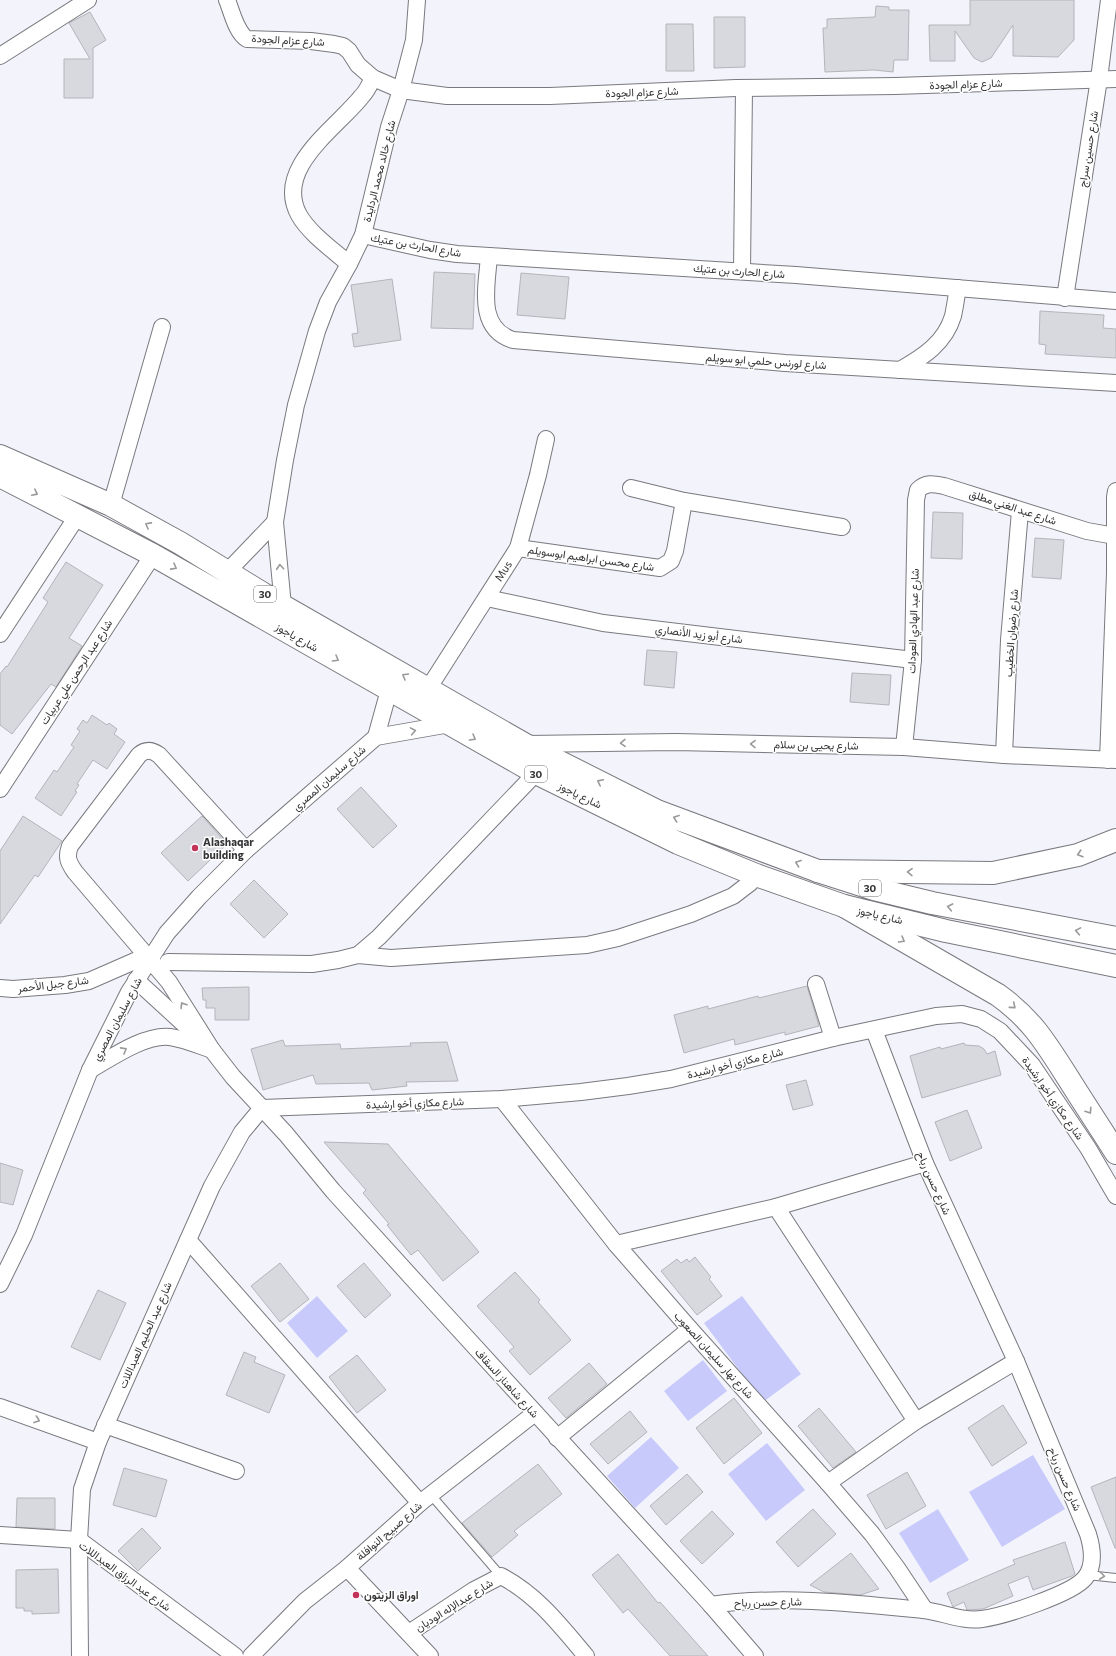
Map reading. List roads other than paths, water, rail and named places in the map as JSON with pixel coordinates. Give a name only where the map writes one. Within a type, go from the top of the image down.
[{"type":"main road","name":"شارع ياجوز","points":[[0,456],[111,505],[228,571],[283,606],[524,744],[657,810],[818,871],[874,889],[932,903],[1116,938]]},
{"type":"main road","name":"شارع ياجوز","points":[[0,476],[153,555],[536,773],[678,843],[756,875],[844,906],[960,934],[1116,966]]},
{"type":"main road","points":[[818,871],[993,873],[1078,855],[1116,840]]},
{"type":"main road","points":[[844,906],[998,994],[1028,1019],[1042,1037],[1116,1153]]},
{"type":"street","points":[[0,56],[88,0]]},
{"type":"street","name":"شارع عزام الجودة","points":[[227,0],[239,29],[245,38],[311,41],[339,45],[349,52],[358,65],[373,78],[402,90],[447,96],[550,96],[744,88],[895,86],[1116,79]]},
{"type":"street","name":"شارع خالد محمد الردايدة","points":[[283,606],[275,522],[290,433],[306,369],[328,302],[363,235],[389,127],[402,90],[414,40],[417,0]]},
{"type":"street","name":"شارع حسين سراج","points":[[1065,298],[1099,79],[1109,0]]},
{"type":"street","points":[[349,264],[306,226],[294,203],[293,188],[304,160],[327,133],[363,96],[373,78]]},
{"type":"street","points":[[742,271],[744,88]]},
{"type":"street","name":"شارع الحارث بن عتيك","points":[[363,235],[430,250],[489,256],[742,271],[1116,301]]},
{"type":"street","name":"شارع لورنس حلمي ابو سويلم","points":[[489,256],[486,306],[488,316],[498,332],[504,337],[513,340],[785,363],[1116,383]]},
{"type":"street","points":[[900,370],[923,357],[935,347],[947,330],[953,316],[958,288]]},
{"type":"street","points":[[111,505],[162,327]]},
{"type":"street","name":"Mus","points":[[428,689],[518,548],[546,440]]},
{"type":"street","name":"شارع عبد الغني مطلق","points":[[916,495],[918,490],[926,485],[932,484],[944,486],[1087,531],[1115,536]]},
{"type":"street","points":[[631,488],[684,500],[842,527]]},
{"type":"street","name":"شارع يحيى بن سلام","points":[[524,744],[676,742],[904,747],[1004,755],[1112,760],[1115,494]]},
{"type":"street","name":"شارع عبد الهادي العودات","points":[[904,747],[913,660],[916,495]]},
{"type":"street","name":"شارع محسن ابراهيم ابوسويلم","points":[[518,548],[660,568],[671,561],[675,551],[684,500]]},
{"type":"street","name":"شارع رضوان الخطيب","points":[[1004,755],[1009,640],[1020,511]]},
{"type":"street","points":[[0,634],[78,515]]},
{"type":"street","points":[[228,571],[275,522]]},
{"type":"street","name":"شارع عبد الرحمن علي عربيات","points":[[0,789],[153,555]]},
{"type":"street","name":"شارع أبو زيد الأنصاري","points":[[487,598],[603,623],[913,660]]},
{"type":"street","name":"شارع سليمان المصري","points":[[376,737],[389,690]]},
{"type":"street","name":"شارع سليمان المصري","points":[[1,1279],[24,1234],[90,1070],[136,980],[167,934],[199,897],[246,850],[376,737],[450,724]]},
{"type":"street","points":[[246,850],[160,754],[154,751],[148,751],[139,754],[70,846],[68,860],[75,872],[169,982],[212,1050],[233,1077],[262,1108]]},
{"type":"street","points":[[358,955],[379,937],[536,773]]},
{"type":"street","points":[[168,962],[312,964],[358,955],[391,958],[587,945],[618,938],[691,914],[733,896],[756,875]]},
{"type":"street","points":[[167,934],[169,982]]},
{"type":"street","name":"شارع جبل الأحمر","points":[[0,988],[13,989],[66,985],[89,981],[137,960],[150,960]]},
{"type":"street","points":[[136,980],[212,1050]]},
{"type":"street","points":[[816,984],[833,1038]]},
{"type":"street","name":"شارع مكازي أخو ارشيدة","points":[[262,1108],[502,1099],[581,1092],[671,1079],[833,1038],[936,1016],[962,1014],[981,1019],[1000,1031],[1032,1065],[1088,1148],[1116,1196]]},
{"type":"street","name":"شارع حسن رباح","points":[[712,1605],[744,1601],[791,1600],[925,1610],[965,1619],[981,1619],[998,1616],[1062,1593],[1078,1584],[1087,1575],[1090,1567],[1092,1546],[1088,1534],[1016,1361],[925,1163],[874,1030]]},
{"type":"street","points":[[90,1070],[127,1048],[144,1041],[168,1037],[191,1042],[212,1050]]},
{"type":"street","name":"شارع نهار سليمان الصعوب","points":[[502,1099],[616,1244],[872,1534],[925,1610]]},
{"type":"street","name":"شارع عبد الحليم العبداللات","points":[[80,1656],[79,1540],[82,1489],[105,1425],[212,1186],[242,1132],[262,1108]]},
{"type":"street","name":"شارع شاهناز السقاف","points":[[262,1108],[333,1191],[557,1438],[712,1605],[755,1656]]},
{"type":"street","points":[[616,1244],[776,1207],[925,1163]]},
{"type":"street","points":[[776,1207],[916,1421]]},
{"type":"street","points":[[188,1240],[426,1499]]},
{"type":"street","points":[[557,1438],[690,1329]]},
{"type":"street","points":[[828,1483],[916,1421],[1016,1361]]},
{"type":"street","points":[[0,1407],[98,1442]]},
{"type":"street","name":"شارع صبيح النوافلة","points":[[251,1656],[305,1601],[347,1568],[426,1499],[535,1413]]},
{"type":"street","points":[[105,1425],[236,1471]]},
{"type":"street","name":"شارع عبد الرزاق العبداللات","points":[[0,1536],[79,1540],[235,1656]]},
{"type":"street","points":[[347,1568],[430,1656]]},
{"type":"street","name":"شارع عبدالإله الوديان","points":[[409,1633],[474,1590],[501,1576],[527,1592],[557,1622],[586,1656]]},
{"type":"lane","points":[[426,1499],[501,1576]]},
{"type":"lane","points":[[1087,1575],[1116,1578]]},
{"type":"place","name":"Alashaqar building","points":[[195,848]]},
{"type":"place","name":"اوراق الزيتون","points":[[356,1595]]}]
